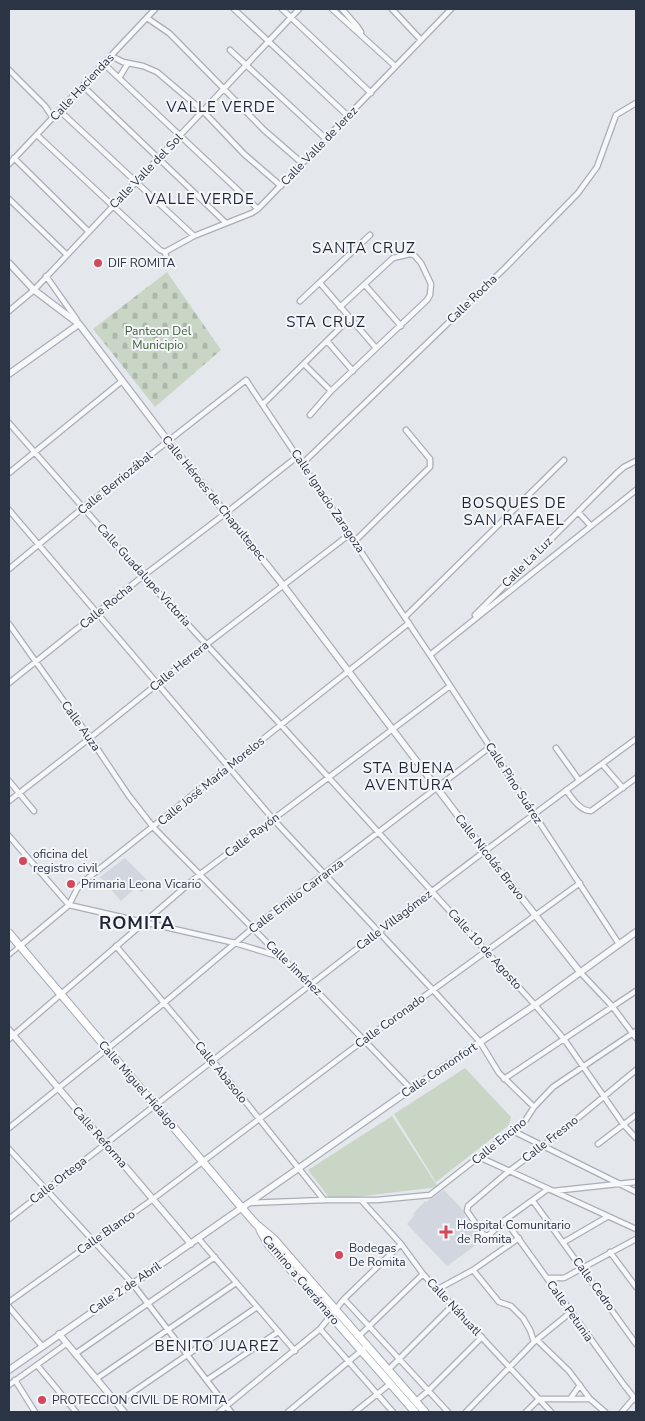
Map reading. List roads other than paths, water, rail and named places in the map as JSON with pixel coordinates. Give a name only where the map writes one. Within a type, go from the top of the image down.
[{"type":"main road","name":"Calle Miguel Hidalgo","points":[[9,933],[256,1224]]},
{"type":"main road","name":"Camino a Cuerámaro","points":[[256,1224],[268,1244],[388,1370],[413,1407]]},
{"type":"main road","name":"Camino a Cuerámaro","points":[[333,1313],[361,1352],[389,1385],[413,1407],[425,1412]]},
{"type":"street","name":"Calle Haciendas","points":[[9,164],[155,9]]},
{"type":"street","points":[[234,9],[348,116]]},
{"type":"street","points":[[282,9],[371,92]]},
{"type":"street","name":"Calle Valle del Sol","points":[[9,311],[34,290],[299,9]]},
{"type":"street","points":[[332,9],[396,66]]},
{"type":"street","points":[[342,9],[361,33]]},
{"type":"street","points":[[392,9],[421,40]]},
{"type":"street","points":[[441,9],[446,14]]},
{"type":"street","name":"Calle Valle de Jerez","points":[[165,252],[194,236],[258,209],[451,9]]},
{"type":"street","points":[[147,18],[169,33],[264,130],[302,164]]},
{"type":"street","points":[[230,50],[326,139]]},
{"type":"street","points":[[111,56],[157,72],[203,111],[244,154],[280,186]]},
{"type":"street","points":[[119,78],[128,63]]},
{"type":"street","points":[[104,64],[258,209]]},
{"type":"street","points":[[9,70],[45,106],[53,118]]},
{"type":"street","points":[[83,86],[226,223]]},
{"type":"street","name":"Calle Rocha","points":[[303,463],[505,268],[578,193],[597,167],[615,118],[619,113],[636,103]]},
{"type":"street","points":[[60,111],[194,236]]},
{"type":"street","points":[[37,135],[160,250],[165,252],[168,264]]},
{"type":"street","points":[[14,158],[88,231]]},
{"type":"street","points":[[9,199],[66,254]]},
{"type":"street","points":[[300,302],[370,235]]},
{"type":"street","points":[[310,415],[331,391],[427,300],[430,295],[431,284],[421,263],[414,255],[410,254],[393,258],[340,307]]},
{"type":"street","name":"Calle Héroes de Chapultepec","points":[[10,266],[34,290],[79,324],[349,672]]},
{"type":"street","points":[[9,374],[79,324],[46,276]]},
{"type":"street","points":[[320,283],[349,319],[376,348]]},
{"type":"street","points":[[365,285],[401,326]]},
{"type":"street","points":[[263,404],[349,319]]},
{"type":"street","points":[[327,341],[353,371]]},
{"type":"street","points":[[304,364],[331,391]]},
{"type":"street","name":"Calle Ignacio Zaragoza","points":[[246,380],[409,623]]},
{"type":"street","name":"Calle Berriozábal","points":[[9,569],[84,507],[246,380]]},
{"type":"street","points":[[9,473],[122,381]]},
{"type":"street","name":"Calle Guadalupe Victoria","points":[[9,423],[143,576],[281,725]]},
{"type":"street","points":[[355,541],[430,467],[430,459],[406,430]]},
{"type":"street","name":"Calle Rocha","points":[[9,683],[298,456]]},
{"type":"street","points":[[405,617],[564,460]]},
{"type":"street","name":"Calle La Luz","points":[[464,626],[624,467],[636,461]]},
{"type":"street","name":"Calle La Luz","points":[[430,655],[636,490]]},
{"type":"street","points":[[9,510],[272,819],[480,1042],[504,1079],[534,1106]]},
{"type":"street","points":[[578,512],[592,526]]},
{"type":"street","name":"Calle Herrera","points":[[9,801],[157,683],[350,534]]},
{"type":"street","points":[[511,578],[518,585]]},
{"type":"street","name":"Calle José María Morelos","points":[[20,946],[69,905],[77,889],[88,878],[154,828],[227,767],[409,623]]},
{"type":"street","name":"Calle Pino Suárez","points":[[409,623],[619,944]]},
{"type":"street","name":"Calle Auza","points":[[9,624],[133,802],[154,828]]},
{"type":"street","name":"Calle Nicolás Bravo","points":[[349,672],[535,916],[580,972],[634,1032],[636,1038]]},
{"type":"street","name":"Calle Rayón","points":[[10,1034],[60,994],[199,875],[450,686]]},
{"type":"street","name":"Calle 10 de Agosto","points":[[281,725],[535,1005],[564,1039],[582,1068],[623,1124],[636,1138]]},
{"type":"street","name":"Calle Villagómez","points":[[156,1106],[484,850],[636,739]]},
{"type":"street","name":"Calle Emilio Carranza","points":[[9,1128],[164,1003],[253,928],[490,747]]},
{"type":"street","points":[[556,748],[580,780]]},
{"type":"street","points":[[602,764],[623,788]]},
{"type":"street","points":[[566,790],[581,807],[586,811],[591,811],[636,778]]},
{"type":"street","points":[[9,781],[34,810]]},
{"type":"street","name":"Calle Jiménez","points":[[154,828],[310,984],[411,1089]]},
{"type":"street","points":[[9,836],[69,905],[235,943],[282,958]]},
{"type":"street","name":"Calle Coronado","points":[[203,1161],[364,1040],[580,884]]},
{"type":"street","name":"Calle Comonfort","points":[[242,1208],[411,1089],[535,1005],[619,944],[635,935]]},
{"type":"street","points":[[9,955],[20,946]]},
{"type":"street","name":"Calle Abasolo","points":[[116,946],[213,1061],[324,1200]]},
{"type":"street","points":[[504,1079],[636,991]]},
{"type":"street","name":"Calle Encino","points":[[377,1200],[430,1195],[529,1117],[534,1106],[553,1087],[634,1032]]},
{"type":"street","name":"Calle Reforma","points":[[10,1034],[153,1198],[190,1244]]},
{"type":"street","name":"Calle Fresno","points":[[505,1220],[488,1236],[485,1236],[467,1211],[468,1206],[636,1070]]},
{"type":"street","name":"Calle Ortega","points":[[9,1219],[156,1106]]},
{"type":"street","points":[[598,1144],[636,1115]]},
{"type":"street","points":[[513,1130],[543,1147],[636,1192]]},
{"type":"street","points":[[9,1149],[132,1283],[231,1412]]},
{"type":"street","points":[[479,1158],[636,1229]]},
{"type":"street","name":"Calle Blanco","points":[[9,1302],[203,1161]]},
{"type":"street","points":[[505,1220],[550,1190],[636,1182]]},
{"type":"street","name":"Calle Náhuatl","points":[[361,1200],[401,1244],[423,1274],[551,1412]]},
{"type":"street","points":[[249,1203],[377,1200],[372,1211]]},
{"type":"street","name":"Calle Cedro","points":[[533,1201],[636,1344]]},
{"type":"street","name":"Calle 2 de Abril","points":[[9,1370],[242,1208]]},
{"type":"street","points":[[564,1242],[607,1217]]},
{"type":"street","name":"Calle Petunia","points":[[505,1220],[635,1399]]},
{"type":"street","points":[[198,1238],[295,1351]]},
{"type":"street","points":[[438,1289],[473,1270],[519,1238]]},
{"type":"street","points":[[547,1278],[564,1278],[636,1239]]},
{"type":"street","points":[[219,1412],[295,1351],[320,1328],[344,1299],[401,1244]]},
{"type":"street","points":[[610,1252],[636,1287]]},
{"type":"street","points":[[75,1354],[214,1257]]},
{"type":"street","points":[[473,1270],[499,1302],[511,1306],[524,1318],[536,1341],[569,1371],[590,1398],[605,1412]]},
{"type":"street","points":[[358,1337],[423,1274]]},
{"type":"street","points":[[96,1379],[236,1283]]},
{"type":"street","points":[[344,1299],[448,1412]]},
{"type":"street","points":[[388,1370],[453,1305]]},
{"type":"street","points":[[9,1307],[42,1346]]},
{"type":"street","points":[[117,1403],[257,1307]]},
{"type":"street","points":[[466,1412],[509,1366],[571,1312]]},
{"type":"street","points":[[320,1328],[393,1412]]},
{"type":"street","points":[[207,1380],[278,1332]]},
{"type":"street","points":[[59,1334],[124,1412]]},
{"type":"street","points":[[413,1407],[482,1337]]},
{"type":"street","points":[[9,1385],[66,1344]]},
{"type":"street","points":[[288,1412],[349,1363],[367,1346]]},
{"type":"street","points":[[37,1365],[76,1412]]},
{"type":"street","points":[[15,1380],[35,1412]]},
{"type":"street","points":[[355,1412],[396,1380]]},
{"type":"street","points":[[570,1399],[580,1385]]},
{"type":"street","points":[[630,1393],[636,1390]]},
{"type":"street","points":[[526,1412],[539,1399],[590,1398]]},
{"type":"street","points":[[622,1412],[635,1399]]},
{"type":"place","name":"DIF ROMITA","points":[[98,263]]},
{"type":"place","name":"oficina del registro civil","points":[[23,861]]},
{"type":"place","name":"Primaria Leona Vicario","points":[[71,884]]},
{"type":"place","name":"Hospital Comunitario de Romita","points":[[446,1232]]},
{"type":"place","name":"Bodegas De Romita","points":[[339,1255]]},
{"type":"place","name":"PROTECCION CIVIL DE ROMITA","points":[[42,1400]]},
{"type":"district","name":"VALLE VERDE","points":[[221,107]]},
{"type":"district","name":"VALLE VERDE","points":[[200,199]]},
{"type":"district","name":"SANTA CRUZ","points":[[364,248]]},
{"type":"district","name":"STA CRUZ","points":[[326,322]]},
{"type":"district","name":"BOSQUES DE SAN RAFAEL","points":[[514,512]]},
{"type":"district","name":"STA BUENA AVENTURA","points":[[409,776]]},
{"type":"district","name":"ROMITA","points":[[137,923]]},
{"type":"district","name":"BENITO JUAREZ","points":[[217,1346]]},
{"type":"park label","name":"Panteon Del Municipio","points":[[158,338]]}]
